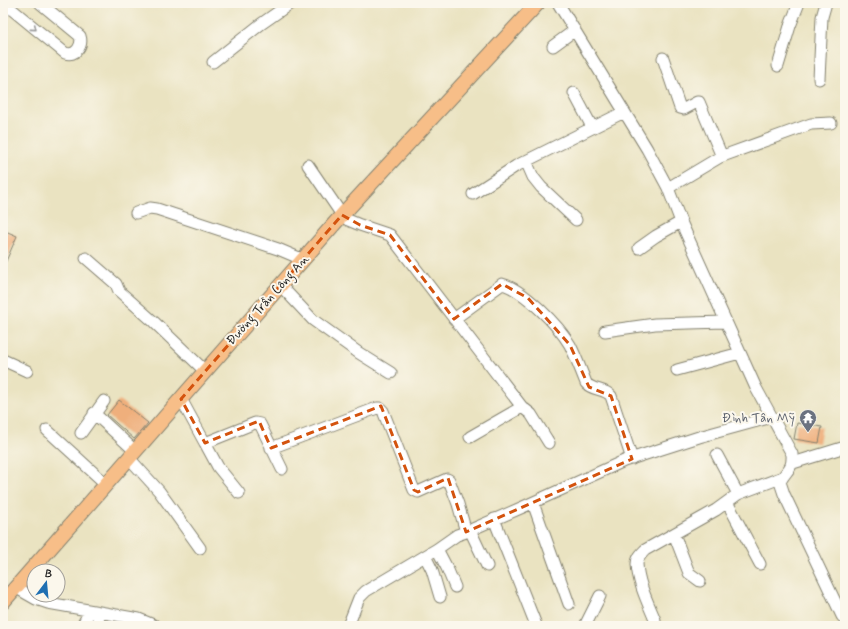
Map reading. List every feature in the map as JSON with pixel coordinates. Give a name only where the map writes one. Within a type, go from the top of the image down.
[{"type":"main road","name":"Đường Trần Công An","points":[[3,602],[342,215],[538,3]]},
{"type":"street","points":[[4,3],[65,53],[69,55],[74,53],[80,47],[82,41],[80,36],[40,3]]},
{"type":"street","points":[[213,62],[261,24],[291,3]]},
{"type":"street","points":[[558,3],[647,149],[668,188],[681,222],[725,322],[756,388],[792,454],[793,463],[789,471],[780,482],[788,505],[842,616],[845,619]]},
{"type":"street","points":[[778,66],[790,26],[799,3]]},
{"type":"street","points":[[819,79],[822,17],[826,3]]},
{"type":"street","points":[[553,46],[575,30]]},
{"type":"street","points":[[663,58],[680,108],[684,109],[699,102],[720,152],[720,158]]},
{"type":"street","points":[[574,93],[592,127]]},
{"type":"street","points":[[473,194],[516,166],[624,112]]},
{"type":"street","points":[[668,188],[720,158],[811,124],[830,122]]},
{"type":"street","points":[[526,161],[533,177],[541,187],[576,220]]},
{"type":"street","points":[[308,165],[342,215],[348,220],[390,235],[522,408],[531,414],[548,443]]},
{"type":"street","points":[[136,213],[150,208],[157,208],[278,249],[304,260]]},
{"type":"street","points":[[639,248],[656,236],[681,222]]},
{"type":"street","points":[[86,258],[116,284],[119,292],[154,322],[204,371]]},
{"type":"street","points":[[454,319],[502,284],[528,298],[552,323],[570,345],[588,387],[607,392],[611,396],[632,459]]},
{"type":"street","points":[[280,285],[313,320],[359,353],[391,373]]},
{"type":"street","points":[[605,331],[655,324],[725,322]]},
{"type":"street","points":[[677,370],[740,353]]},
{"type":"street","points":[[3,360],[27,371]]},
{"type":"street","points":[[181,399],[218,467],[239,493]]},
{"type":"street","points":[[81,433],[104,401]]},
{"type":"street","points":[[271,448],[380,408],[383,411],[414,490],[418,492],[447,479],[448,480],[468,531],[487,566]]},
{"type":"street","points":[[470,437],[522,408]]},
{"type":"street","points":[[94,414],[132,455],[178,515],[200,548]]},
{"type":"street","points":[[348,626],[359,598],[366,591],[437,549],[449,539],[632,459],[699,437],[772,417]]},
{"type":"street","points":[[205,443],[258,423],[260,424],[282,469]]},
{"type":"street","points":[[47,430],[106,484]]},
{"type":"street","points":[[793,463],[845,447]]},
{"type":"street","points":[[717,456],[738,494]]},
{"type":"street","points":[[655,620],[641,581],[637,563],[645,550],[716,510],[738,494],[783,477]]},
{"type":"street","points":[[727,502],[760,564]]},
{"type":"street","points":[[533,503],[568,604]]},
{"type":"street","points":[[494,519],[536,625]]},
{"type":"street","points":[[674,534],[689,572],[700,581]]},
{"type":"street","points":[[437,549],[455,587]]},
{"type":"street","points":[[425,556],[432,570],[440,597]]},
{"type":"street","points":[[16,588],[36,599],[48,603],[139,619],[156,626]]},
{"type":"street","points":[[585,626],[600,596]]},
{"type":"street","points":[[82,626],[95,612]]},
{"type":"street","points":[[95,612],[97,626]]},
{"type":"highlighted area","points":[[342,215],[360,225],[390,235],[454,319],[502,284],[528,298],[570,345],[589,387],[611,396],[632,459],[466,532],[448,478],[418,492],[414,490],[381,406],[271,448],[259,421],[205,443],[181,399]]},
{"type":"building","points":[[3,230],[17,236],[3,268]]},
{"type":"building","points":[[119,400],[148,423],[134,439],[107,415]]},
{"type":"building","name":"Đình Tân Mỹ","points":[[797,423],[822,427],[819,443],[794,439]]},
{"type":"place","name":"Đình Tân Mỹ","points":[[808,433]]}]
